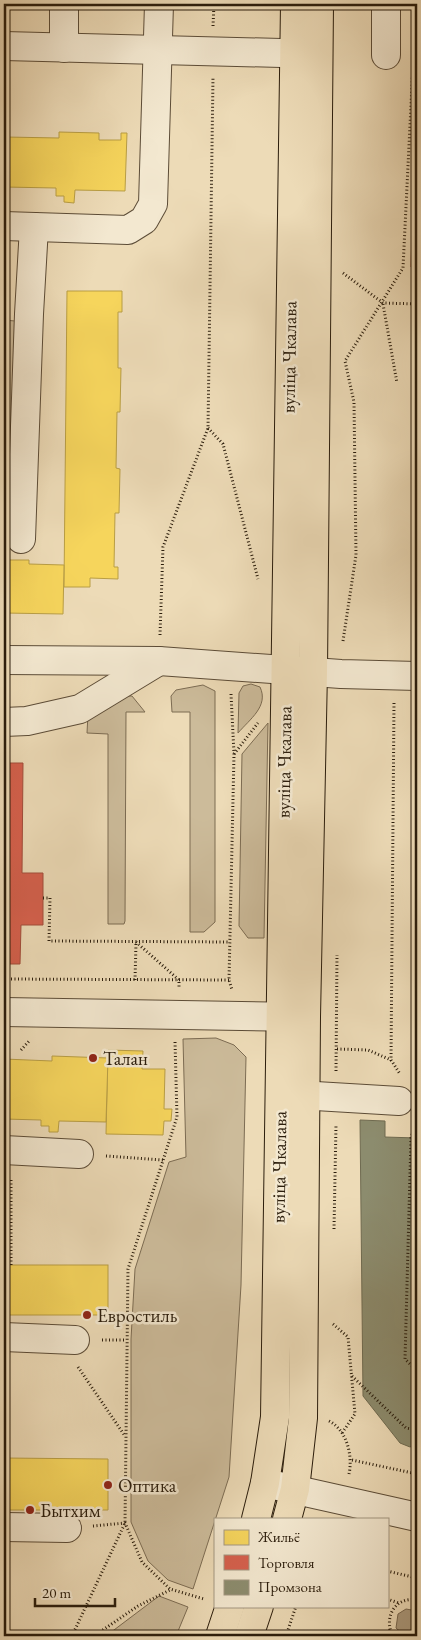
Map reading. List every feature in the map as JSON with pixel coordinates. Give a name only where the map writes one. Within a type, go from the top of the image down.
[{"type":"main road","name":"вуліца Чкалава","points":[[294,1016],[313,671],[306,53],[295,4]]},
{"type":"main road","name":"вуліца Чкалава","points":[[256,1518],[265,1483],[275,1417],[293,1094],[294,1016],[285,669],[306,53],[319,4]]},
{"type":"main road","name":"вуліца Чкалава","points":[[287,1518],[295,1489],[303,1418],[293,1094]]},
{"type":"main road","points":[[217,1608],[220,1636]]},
{"type":"main road","points":[[249,1636],[259,1608]]},
{"type":"street","points":[[64,4],[64,48]]},
{"type":"street","points":[[4,226],[128,230],[144,220],[153,204],[159,4]]},
{"type":"street","points":[[386,4],[386,55]]},
{"type":"street","points":[[4,46],[306,53]]},
{"type":"street","points":[[22,539],[29,314],[34,227]]},
{"type":"street","points":[[4,660],[159,660],[341,674],[417,676]]},
{"type":"street","points":[[4,722],[27,721],[80,709],[159,660]]},
{"type":"street","points":[[4,1012],[294,1016]]},
{"type":"street","points":[[293,1094],[406,1097]]},
{"type":"street","points":[[8,1150],[79,1154]]},
{"type":"street","points":[[4,1337],[75,1340]]},
{"type":"street","points":[[265,1483],[417,1517]]},
{"type":"street","points":[[4,1527],[67,1528]]},
{"type":"path","points":[[160,632],[163,547],[208,428],[214,4]]},
{"type":"path","points":[[341,674],[342,642],[356,556],[354,402],[345,361],[383,303],[403,268],[414,55]]},
{"type":"path","points":[[412,94],[417,94]]},
{"type":"path","points":[[341,271],[383,303],[417,304]]},
{"type":"path","points":[[383,303],[397,383]]},
{"type":"path","points":[[208,428],[223,444],[259,584]]},
{"type":"path","points":[[394,701],[391,1060],[406,1097],[411,1138],[406,1359],[417,1371]]},
{"type":"path","points":[[234,754],[263,717]]},
{"type":"path","points":[[43,898],[50,898],[49,941],[229,942]]},
{"type":"path","points":[[135,980],[136,942]]},
{"type":"path","points":[[136,942],[179,980]]},
{"type":"path","points":[[334,1234],[337,950]]},
{"type":"path","points":[[4,979],[229,980]]},
{"type":"path","points":[[336,1049],[368,1050],[391,1060]]},
{"type":"path","points":[[174,1060],[177,1117],[128,1268],[125,1523],[142,1562],[170,1589],[214,1602]]},
{"type":"path","points":[[8,1150],[11,1265]]},
{"type":"path","points":[[79,1154],[163,1160]]},
{"type":"path","points":[[332,1333],[333,1314]]},
{"type":"path","points":[[333,1324],[348,1337],[352,1376],[355,1414],[342,1432]]},
{"type":"path","points":[[75,1340],[78,1368],[126,1437]]},
{"type":"path","points":[[352,1376],[406,1428],[417,1430]]},
{"type":"path","points":[[332,1412],[332,1422]]},
{"type":"path","points":[[325,1420],[332,1422],[342,1432],[352,1460],[348,1480]]},
{"type":"path","points":[[352,1460],[417,1474]]},
{"type":"path","points":[[72,1636],[125,1523]]},
{"type":"path","points":[[388,1571],[417,1578]]},
{"type":"path","points":[[94,1636],[138,1606],[170,1589]]},
{"type":"path","points":[[388,1599],[399,1603]]},
{"type":"path","points":[[393,1636],[390,1630],[389,1615],[399,1603],[407,1600],[417,1600]]},
{"type":"path","points":[[286,1636],[295,1608]]},
{"type":"path","points":[[380,1636],[390,1630]]},
{"type":"shaded area","points":[[4,320],[15,321],[12,469],[4,475]]},
{"type":"shaded area","points":[[251,684],[260,687],[262,700],[257,712],[238,733],[239,693],[243,686]]},
{"type":"shaded area","points":[[203,685],[215,691],[215,922],[204,932],[190,932],[190,712],[172,712],[171,696],[176,690]]},
{"type":"shaded area","points":[[124,696],[132,696],[145,712],[126,712],[125,921],[124,924],[108,924],[108,734],[87,733],[88,714]]},
{"type":"shaded area","points":[[268,723],[264,938],[248,938],[239,926],[242,754]]},
{"type":"shaded area","points":[[216,1038],[234,1045],[246,1057],[241,1285],[229,1477],[216,1518],[214,1518],[214,1524],[193,1589],[168,1580],[148,1561],[131,1522],[131,1339],[135,1269],[169,1162],[186,1157],[183,1039]]},
{"type":"shaded area","points":[[159,1596],[188,1607],[176,1636],[106,1636]]},
{"type":"shaded area","points":[[406,1609],[417,1611],[417,1635],[405,1636],[396,1628],[398,1614]]},
{"type":"building: Жильё","points":[[4,129],[5,137],[59,138],[59,132],[99,133],[99,140],[121,140],[121,133],[127,133],[125,191],[75,190],[74,203],[64,202],[64,196],[56,196],[56,188],[4,187]]},
{"type":"building: Жильё","points":[[67,291],[122,291],[122,312],[118,312],[118,368],[121,368],[120,412],[117,412],[116,468],[120,469],[119,513],[115,513],[114,567],[118,567],[118,579],[90,578],[90,587],[64,587]]},
{"type":"building: Жильё","points":[[417,354],[417,605],[412,605]]},
{"type":"building: Жильё","points":[[4,560],[29,560],[29,564],[64,565],[63,614],[4,613]]},
{"type":"building: Жильё","points":[[108,1050],[143,1051],[142,1069],[165,1069],[164,1109],[172,1109],[171,1121],[164,1121],[163,1135],[106,1134]]},
{"type":"building: Жильё","points":[[52,1056],[108,1058],[106,1122],[59,1121],[58,1132],[49,1132],[49,1126],[41,1126],[41,1120],[4,1119],[4,1059],[52,1061]]},
{"type":"building: Жильё","points":[[4,1265],[108,1265],[108,1315],[4,1315]]},
{"type":"building: Жильё","points":[[4,1458],[108,1459],[108,1510],[4,1510]]},
{"type":"building: Торговля","points":[[414,155],[417,155],[417,267],[411,267]]},
{"type":"building: Торговля","points":[[4,763],[23,763],[22,873],[43,873],[43,925],[21,925],[20,964],[4,964]]},
{"type":"building: Промзона","points":[[360,1120],[385,1121],[385,1137],[417,1138],[417,1444],[410,1447],[400,1443],[363,1396]]},
{"type":"place","name":"Талан","points":[[93,1058]]},
{"type":"place","name":"Евростиль","points":[[87,1315]]},
{"type":"place","name":"Оптика","points":[[108,1485]]},
{"type":"place","name":"Бытхим","points":[[30,1510]]}]
